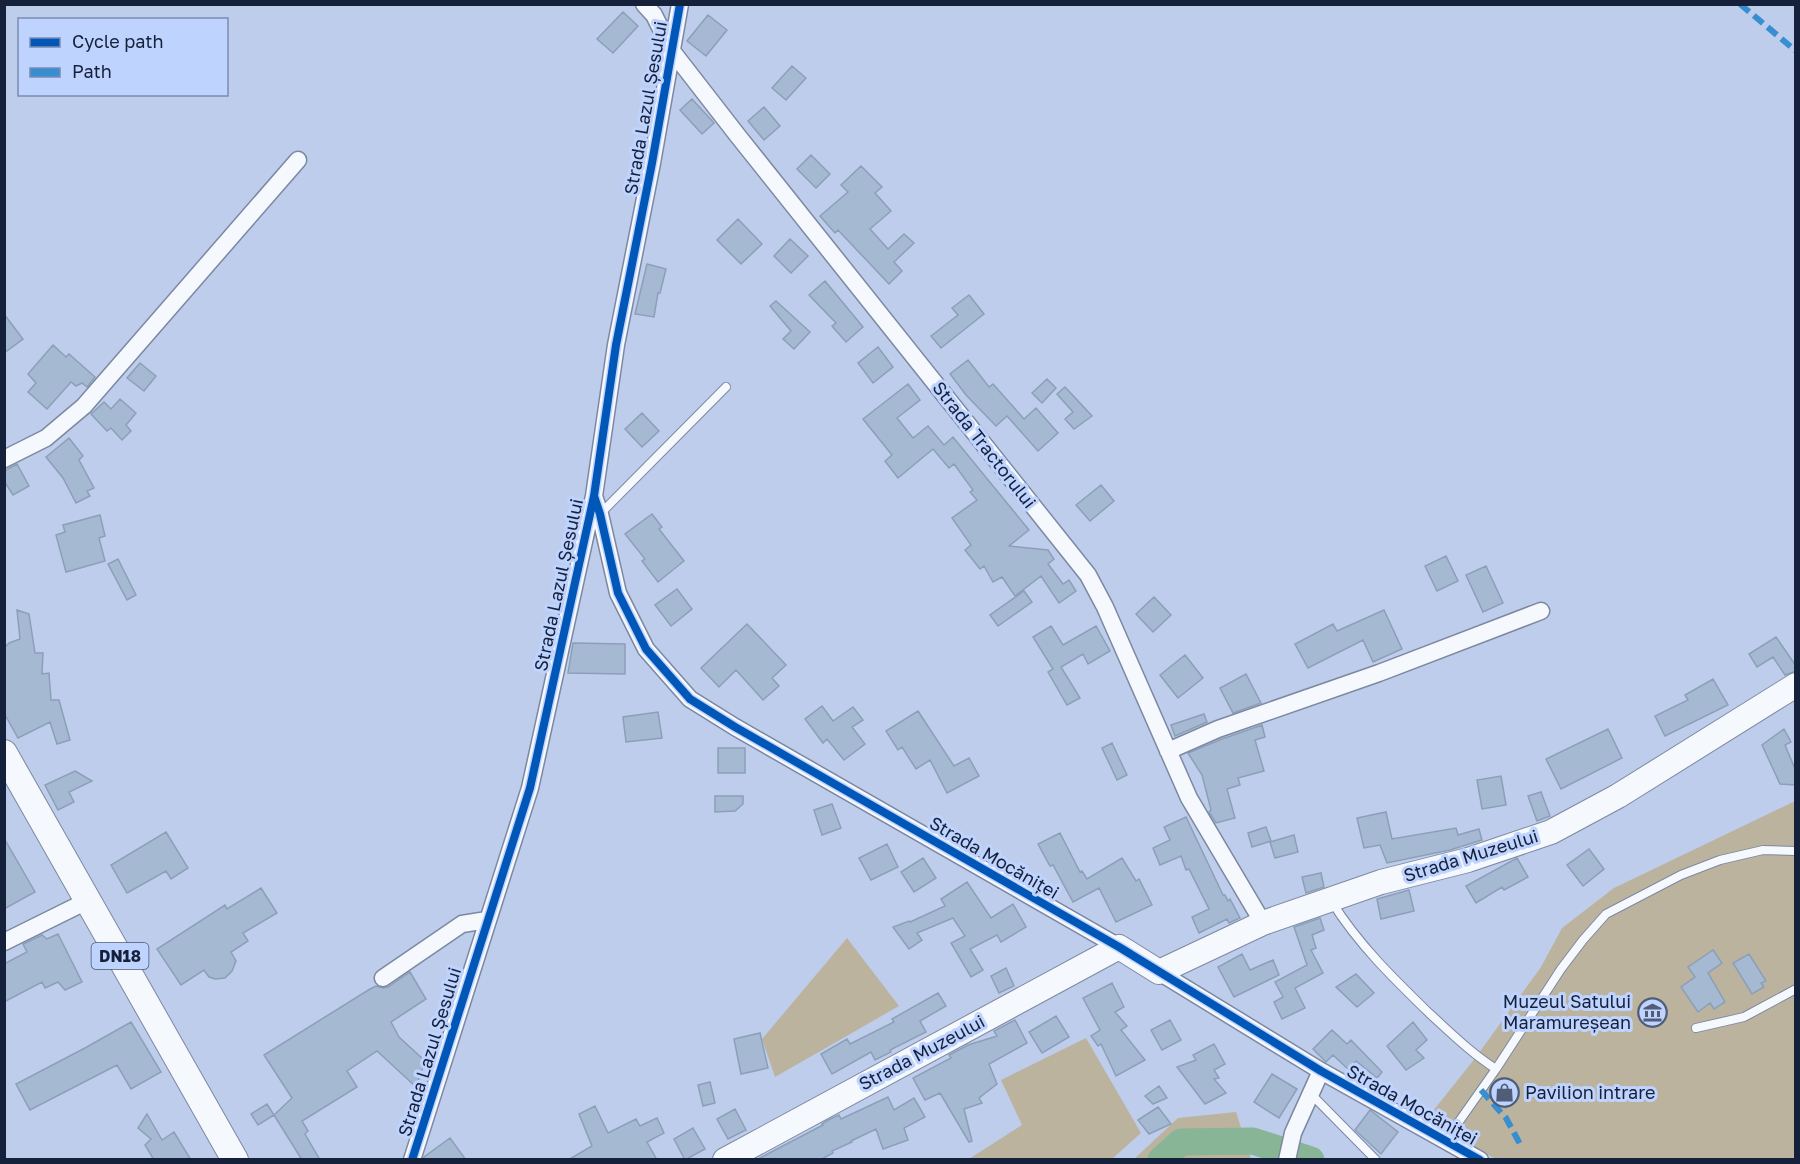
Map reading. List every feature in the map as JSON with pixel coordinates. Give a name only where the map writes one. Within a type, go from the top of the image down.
[{"type":"main road","name":"DN18","points":[[4,753],[236,1160]]},
{"type":"street","name":"Strada Tractorului","points":[[644,4],[654,15],[672,51],[1088,575],[1105,608],[1189,798],[1263,923]]},
{"type":"street","name":"Strada Lazul Șesului","points":[[412,1160],[530,788],[594,496],[616,345],[680,4]]},
{"type":"street","points":[[4,459],[46,438],[84,406],[298,159]]},
{"type":"street","name":"Strada Mocăniței","points":[[594,496],[618,593],[646,649],[690,699],[1119,947],[1321,1071],[1480,1160]]},
{"type":"street","points":[[1168,751],[1218,729],[1379,673],[1540,611]]},
{"type":"street","name":"Strada Muzeului","points":[[1160,972],[1263,923],[1330,899],[1381,882],[1468,860],[1551,832],[1618,796],[1796,685]]},
{"type":"street","points":[[4,942],[89,900]]},
{"type":"street","points":[[383,978],[462,924],[487,920]]},
{"type":"street","name":"Strada Muzeului","points":[[725,1160],[1119,947]]},
{"type":"street","points":[[1287,1159],[1293,1133],[1321,1071]]},
{"type":"lane","points":[[600,514],[726,387]]},
{"type":"lane","points":[[1446,1140],[1496,1069],[1561,969],[1606,914],[1681,875],[1720,860],[1763,850],[1796,850]]},
{"type":"lane","points":[[1330,899],[1345,923],[1392,977],[1471,1052],[1496,1069]]},
{"type":"lane","points":[[1696,1028],[1744,1017],[1796,989]]},
{"type":"lane","points":[[1311,1094],[1376,1160]]},
{"type":"shaded area","name":"Muzeul Satului Maramureșean","points":[[1795,801],[1795,1159],[1496,1159],[1474,1148],[1453,1128],[1425,1121],[1476,1057],[1541,967],[1562,928],[1614,888]]},
{"type":"shaded area","points":[[847,938],[899,1006],[775,1077],[762,1039]]},
{"type":"shaded area","points":[[1086,1038],[1141,1133],[1112,1159],[969,1159],[1022,1125],[1001,1080]]},
{"type":"shaded area","points":[[1236,1112],[1251,1159],[1133,1160],[1178,1118]]},
{"type":"building","points":[[623,12],[638,26],[613,53],[597,39]]},
{"type":"building","points":[[708,15],[727,30],[706,56],[687,41]]},
{"type":"building","points":[[792,66],[806,78],[786,100],[772,88]]},
{"type":"building","points":[[692,99],[714,123],[702,134],[680,110]]},
{"type":"building","points":[[764,107],[780,126],[764,140],[748,121]]},
{"type":"building","points":[[811,155],[830,174],[816,188],[797,169]]},
{"type":"building","points":[[861,166],[882,187],[875,193],[891,211],[870,229],[888,249],[904,234],[914,243],[894,262],[902,271],[889,284],[838,230],[835,233],[820,216],[848,192],[841,185]]},
{"type":"building","points":[[738,219],[762,244],[741,264],[717,240]]},
{"type":"building","points":[[790,239],[808,256],[791,273],[774,256]]},
{"type":"building","points":[[647,264],[666,269],[660,293],[658,293],[654,317],[635,314]]},
{"type":"building","points":[[825,281],[863,327],[846,342],[832,326],[836,323],[809,295]]},
{"type":"building","points":[[969,295],[984,314],[941,348],[931,336],[958,315],[952,308]]},
{"type":"building","points":[[776,301],[810,332],[794,349],[783,339],[791,331],[770,306]]},
{"type":"building","points":[[4,314],[23,339],[4,353]]},
{"type":"building","points":[[53,345],[66,357],[69,354],[95,377],[87,387],[82,383],[76,386],[71,382],[47,409],[28,392],[36,383],[28,374]]},
{"type":"building","points":[[878,347],[893,367],[873,383],[858,363]]},
{"type":"building","points":[[968,360],[989,387],[993,384],[1024,419],[1036,408],[1058,433],[1038,451],[1007,416],[996,426],[966,395],[950,374]]},
{"type":"building","points":[[140,363],[156,376],[144,391],[127,378]]},
{"type":"building","points":[[1047,379],[1056,388],[1042,403],[1032,393]]},
{"type":"building","points":[[908,384],[920,400],[897,418],[913,438],[928,426],[944,445],[953,437],[1029,530],[1009,546],[1048,550],[1054,559],[1048,564],[1063,584],[1069,580],[1076,591],[1059,603],[1041,576],[1015,596],[1002,577],[993,582],[984,566],[980,569],[965,550],[971,545],[952,518],[977,500],[970,492],[973,490],[954,464],[949,468],[933,449],[898,478],[885,461],[892,455],[863,419]]},
{"type":"building","points":[[1065,387],[1092,416],[1074,429],[1065,419],[1073,412],[1057,394]]},
{"type":"building","points":[[120,399],[136,413],[126,425],[131,431],[122,440],[111,428],[107,431],[91,414],[104,402],[111,409]]},
{"type":"building","points":[[642,413],[659,431],[642,447],[625,429]]},
{"type":"building","points":[[69,438],[83,456],[79,460],[94,488],[87,491],[90,496],[76,503],[63,478],[46,457]]},
{"type":"building","points":[[17,464],[29,486],[13,495],[4,481],[4,471]]},
{"type":"building","points":[[1101,485],[1114,501],[1090,521],[1076,505]]},
{"type":"building","points":[[652,514],[662,527],[659,529],[684,561],[658,582],[642,561],[645,559],[625,534]]},
{"type":"building","points":[[100,515],[105,536],[99,538],[105,561],[66,572],[56,535],[65,532],[63,525]]},
{"type":"building","points":[[1446,556],[1458,581],[1437,591],[1425,566]]},
{"type":"building","points":[[118,559],[136,595],[127,600],[108,564]]},
{"type":"building","points":[[1486,566],[1503,603],[1483,612],[1466,575]]},
{"type":"building","points":[[677,589],[692,609],[671,626],[655,605]]},
{"type":"building","points":[[1024,591],[1032,602],[998,626],[990,615]]},
{"type":"building","points":[[1154,597],[1171,615],[1153,632],[1136,614]]},
{"type":"building","points":[[17,610],[29,614],[35,653],[43,653],[42,674],[49,673],[51,700],[59,700],[70,740],[57,744],[50,722],[18,738],[4,713],[4,648],[9,643],[20,639]]},
{"type":"building","points":[[1384,610],[1402,649],[1373,662],[1363,640],[1308,668],[1295,644],[1333,624],[1337,631]]},
{"type":"building","points":[[747,624],[786,665],[772,678],[779,686],[763,700],[736,670],[719,687],[701,668]]},
{"type":"building","points":[[1051,626],[1063,645],[1096,626],[1110,651],[1088,664],[1083,654],[1061,667],[1080,698],[1067,705],[1048,672],[1053,669],[1033,637]]},
{"type":"building","points":[[1776,637],[1796,666],[1796,671],[1785,675],[1773,657],[1757,667],[1749,654]]},
{"type":"building","points":[[573,643],[625,644],[625,674],[568,673]]},
{"type":"building","points":[[1185,655],[1203,678],[1178,698],[1160,675]]},
{"type":"building","points":[[1246,674],[1261,703],[1233,713],[1220,688]]},
{"type":"building","points":[[1713,679],[1728,705],[1665,736],[1655,716],[1688,700],[1685,695]]},
{"type":"building","points":[[822,706],[833,721],[853,707],[863,720],[852,727],[865,744],[844,760],[827,739],[823,743],[805,719]]},
{"type":"building","points":[[918,711],[954,766],[969,758],[979,776],[947,793],[930,760],[916,769],[902,747],[898,750],[886,731]]},
{"type":"building","points":[[658,712],[662,738],[626,742],[623,717]]},
{"type":"building","points":[[1204,714],[1207,722],[1175,736],[1171,725]]},
{"type":"building","points":[[1262,725],[1265,737],[1255,740],[1264,771],[1238,778],[1240,785],[1227,789],[1235,818],[1216,823],[1209,812],[1211,810],[1202,775],[1188,753]]},
{"type":"building","points":[[1608,729],[1622,758],[1561,789],[1546,759]]},
{"type":"building","points":[[1784,729],[1791,742],[1785,745],[1796,771],[1796,785],[1780,784],[1762,745]]},
{"type":"building","points":[[1112,743],[1127,775],[1117,780],[1102,748]]},
{"type":"building","points":[[718,748],[745,748],[745,773],[718,773]]},
{"type":"building","points":[[75,771],[92,781],[69,792],[74,802],[58,810],[45,785]]},
{"type":"building","points":[[1501,776],[1506,805],[1482,809],[1477,780]]},
{"type":"building","points":[[1541,792],[1550,816],[1537,821],[1528,796]]},
{"type":"building","points":[[715,796],[743,796],[743,804],[735,811],[715,812]]},
{"type":"building","points":[[832,804],[841,828],[822,835],[814,810]]},
{"type":"building","points":[[1386,812],[1392,839],[1456,828],[1458,835],[1479,829],[1482,840],[1450,850],[1387,863],[1380,845],[1364,848],[1357,818]]},
{"type":"building","points":[[1186,817],[1223,895],[1228,901],[1230,899],[1240,918],[1229,923],[1227,919],[1199,933],[1192,917],[1209,909],[1189,869],[1186,870],[1181,856],[1160,865],[1153,848],[1170,840],[1164,827]]},
{"type":"building","points":[[1266,827],[1271,841],[1252,847],[1248,833]]},
{"type":"building","points":[[166,832],[188,868],[171,879],[166,871],[127,893],[111,865]]},
{"type":"building","points":[[1060,833],[1080,872],[1082,871],[1087,879],[1122,858],[1136,881],[1139,879],[1152,905],[1116,922],[1099,888],[1073,902],[1053,865],[1050,866],[1038,844]]},
{"type":"building","points":[[1294,835],[1298,852],[1275,858],[1270,842]]},
{"type":"building","points":[[4,838],[35,892],[4,909]]},
{"type":"building","points":[[887,844],[898,867],[871,880],[859,858]]},
{"type":"building","points":[[1589,849],[1604,869],[1583,886],[1567,865]]},
{"type":"building","points":[[923,858],[936,878],[914,892],[901,872]]},
{"type":"building","points":[[1517,858],[1528,877],[1504,890],[1502,887],[1476,903],[1466,886]]},
{"type":"building","points":[[1321,873],[1324,887],[1306,893],[1302,877]]},
{"type":"building","points":[[967,882],[991,918],[1013,904],[1026,927],[1001,942],[997,935],[970,949],[983,970],[971,977],[951,943],[965,936],[953,918],[917,933],[922,940],[909,949],[893,927],[945,906],[941,899]]},
{"type":"building","points":[[261,888],[277,913],[243,933],[248,941],[231,952],[236,961],[232,971],[225,978],[215,979],[209,977],[204,970],[181,985],[157,949],[225,905],[227,909]]},
{"type":"building","points":[[1409,890],[1414,911],[1381,919],[1377,899]]},
{"type":"building","points":[[1320,918],[1324,930],[1312,935],[1316,948],[1311,950],[1323,973],[1295,988],[1305,1008],[1282,1019],[1274,1002],[1283,997],[1275,982],[1307,965],[1294,927]]},
{"type":"building","points":[[58,934],[82,982],[65,990],[58,982],[45,988],[42,982],[4,1002],[4,964],[27,952],[23,944],[42,935],[47,939]]},
{"type":"building","points":[[1713,950],[1722,963],[1708,973],[1725,1002],[1714,1009],[1710,1003],[1698,1012],[1681,987],[1695,977],[1688,967]]},
{"type":"building","points":[[1242,954],[1250,970],[1273,960],[1279,975],[1234,997],[1218,967]]},
{"type":"building","points":[[1749,954],[1766,981],[1761,983],[1764,987],[1752,994],[1733,963]]},
{"type":"building","points":[[1006,968],[1014,986],[999,993],[991,976]]},
{"type":"building","points":[[410,972],[426,999],[391,1022],[399,1037],[425,1061],[416,1087],[377,1051],[347,1071],[357,1087],[302,1121],[308,1131],[305,1134],[320,1160],[302,1160],[274,1115],[292,1098],[264,1055],[370,989],[376,986],[388,987]]},
{"type":"building","points":[[1356,974],[1374,993],[1357,1007],[1336,987]]},
{"type":"building","points":[[1112,983],[1124,1007],[1115,1012],[1127,1026],[1121,1030],[1145,1060],[1116,1076],[1101,1044],[1098,1046],[1091,1036],[1100,1030],[1083,998]]},
{"type":"building","points":[[938,993],[946,1006],[920,1021],[926,1032],[875,1060],[871,1052],[832,1074],[821,1054],[847,1039],[850,1044],[894,1022],[892,1019]]},
{"type":"building","points":[[1056,1016],[1069,1037],[1042,1053],[1029,1032]]},
{"type":"building","points":[[1015,1020],[1027,1043],[989,1064],[997,1084],[979,1098],[982,1103],[964,1109],[972,1141],[969,1142],[940,1093],[925,1100],[913,1078],[951,1058],[949,1055],[968,1045],[997,1036],[994,1031]]},
{"type":"building","points":[[1170,1020],[1181,1040],[1162,1050],[1151,1030]]},
{"type":"building","points":[[131,1022],[161,1072],[131,1089],[117,1065],[30,1110],[16,1084]]},
{"type":"building","points":[[1413,1022],[1427,1040],[1416,1050],[1424,1058],[1406,1070],[1387,1046]]},
{"type":"building","points":[[1332,1030],[1347,1044],[1351,1040],[1382,1072],[1377,1078],[1356,1061],[1348,1069],[1333,1055],[1326,1062],[1313,1049]]},
{"type":"building","points":[[760,1033],[768,1068],[741,1074],[734,1039]]},
{"type":"building","points":[[1214,1044],[1225,1064],[1214,1070],[1219,1078],[1214,1079],[1226,1093],[1205,1104],[1177,1067],[1196,1060],[1193,1055]]},
{"type":"building","points":[[1272,1074],[1297,1089],[1279,1118],[1254,1102]]},
{"type":"building","name":"Pavilion intrare","points":[[1502,1078],[1518,1098],[1506,1108],[1490,1089]]},
{"type":"building","points":[[710,1082],[715,1103],[703,1106],[698,1085]]},
{"type":"building","points":[[1159,1086],[1167,1098],[1153,1104],[1145,1096]]},
{"type":"building","points":[[888,1097],[894,1110],[914,1098],[925,1117],[904,1128],[908,1140],[883,1149],[876,1129],[832,1151],[833,1153],[820,1160],[756,1160],[823,1125],[830,1119],[839,1115],[841,1119]]},
{"type":"building","points":[[267,1104],[274,1115],[258,1125],[251,1114]]},
{"type":"building","points":[[595,1106],[608,1133],[636,1119],[640,1126],[657,1118],[664,1133],[647,1142],[657,1160],[568,1160],[592,1146],[579,1114]]},
{"type":"building","points":[[1158,1107],[1171,1124],[1149,1134],[1138,1120]]},
{"type":"building","points":[[735,1109],[746,1130],[728,1139],[717,1119]]},
{"type":"building","points":[[1370,1110],[1398,1132],[1381,1154],[1355,1130]]},
{"type":"building","points":[[147,1114],[162,1140],[174,1132],[191,1160],[154,1160],[145,1145],[151,1139],[138,1128]]},
{"type":"building","points":[[693,1128],[705,1149],[685,1160],[674,1139]]},
{"type":"building","points":[[450,1138],[466,1160],[423,1160],[424,1157]]},
{"type":"waterway","points":[[1161,1160],[1181,1142],[1253,1141],[1311,1160]]},
{"type":"marked path","points":[[1740,4],[1796,51]]},
{"type":"marked path","points":[[1481,1090],[1506,1118],[1520,1144]]},
{"type":"cycle path","points":[[412,1160],[530,788],[594,496],[616,345],[652,163],[680,4]]},
{"type":"cycle path","points":[[594,496],[618,593],[646,649],[690,699],[1119,947],[1321,1071],[1480,1160]]},
{"type":"place","name":"Muzeul Satului Maramureșean","points":[[1652,1012]]},
{"type":"place","name":"Pavilion intrare","points":[[1504,1093]]}]
